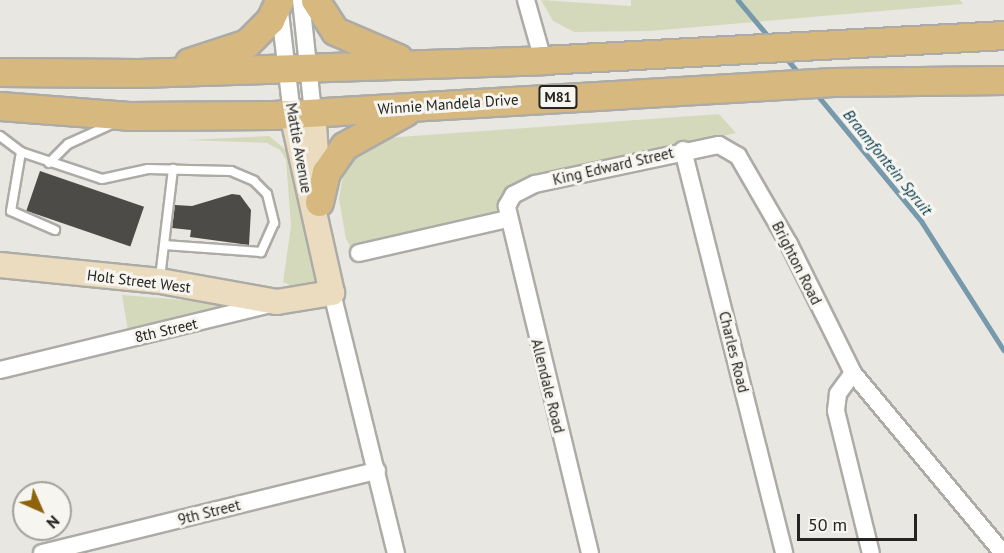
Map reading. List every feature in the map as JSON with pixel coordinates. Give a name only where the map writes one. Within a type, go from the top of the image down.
[{"type":"main road","points":[[84,73],[188,62],[247,43],[286,0]]},
{"type":"main road","points":[[315,0],[334,31],[416,64]]},
{"type":"main road","points":[[0,72],[84,73],[543,60],[706,49],[822,46],[1004,35]]},
{"type":"main road","name":"Winnie Mandela Drive","points":[[0,106],[129,116],[303,113],[881,80],[1004,80]]},
{"type":"main road","points":[[319,202],[326,172],[344,146],[422,105]]},
{"type":"street","name":"Mattie Avenue","points":[[286,0],[332,294],[396,553]]},
{"type":"street","points":[[526,0],[543,60]]},
{"type":"street","name":"Mattie Avenue","points":[[303,113],[332,294]]},
{"type":"street","name":"King Edward Street","points":[[507,219],[513,195],[535,184],[683,150],[723,145],[738,156]]},
{"type":"street","name":"Charles Road","points":[[683,150],[784,553]]},
{"type":"street","name":"Brighton Road","points":[[738,156],[794,253],[853,373],[1003,553]]},
{"type":"street","points":[[359,253],[507,219]]},
{"type":"street","name":"Allendale Road","points":[[507,219],[590,553]]},
{"type":"street","name":"Holt Street West","points":[[0,265],[160,281],[277,302]]},
{"type":"street","name":"8th Street","points":[[0,370],[277,302],[332,294]]},
{"type":"street","points":[[853,373],[838,394],[836,411],[871,553]]},
{"type":"street","name":"9th Street","points":[[42,553],[377,471]]},
{"type":"lane","points":[[49,163],[69,144],[129,116]]},
{"type":"lane","points":[[0,136],[21,152],[102,179],[148,169],[231,171],[254,181],[267,194],[274,223],[264,249],[256,254],[164,245]]},
{"type":"lane","points":[[21,152],[11,211],[55,230]]},
{"type":"lane","points":[[160,281],[173,169]]},
{"type":"green space","points":[[541,0],[631,6],[631,0],[960,0],[963,4],[650,31],[574,32],[553,21]]},
{"type":"green space","points":[[719,114],[736,133],[528,179],[495,220],[353,251],[346,239],[339,199],[344,169],[351,156],[385,138]]},
{"type":"green space","points":[[269,136],[290,153],[318,279],[313,284],[296,288],[283,282],[291,226],[286,160],[280,150],[267,143],[186,140]]},
{"type":"green space","points":[[122,295],[246,305],[128,331]]},
{"type":"building","points":[[40,171],[144,207],[130,247],[26,211]]},
{"type":"building","points":[[232,194],[240,195],[251,210],[249,245],[190,237],[191,230],[172,228],[175,205],[192,206]]},
{"type":"waterway","name":"Braamfontein Spruit","points":[[738,0],[769,37]]},
{"type":"waterway","name":"Braamfontein Spruit","points":[[786,58],[800,74]]},
{"type":"waterway","name":"Braamfontein Spruit","points":[[815,92],[922,222],[1004,350]]}]
